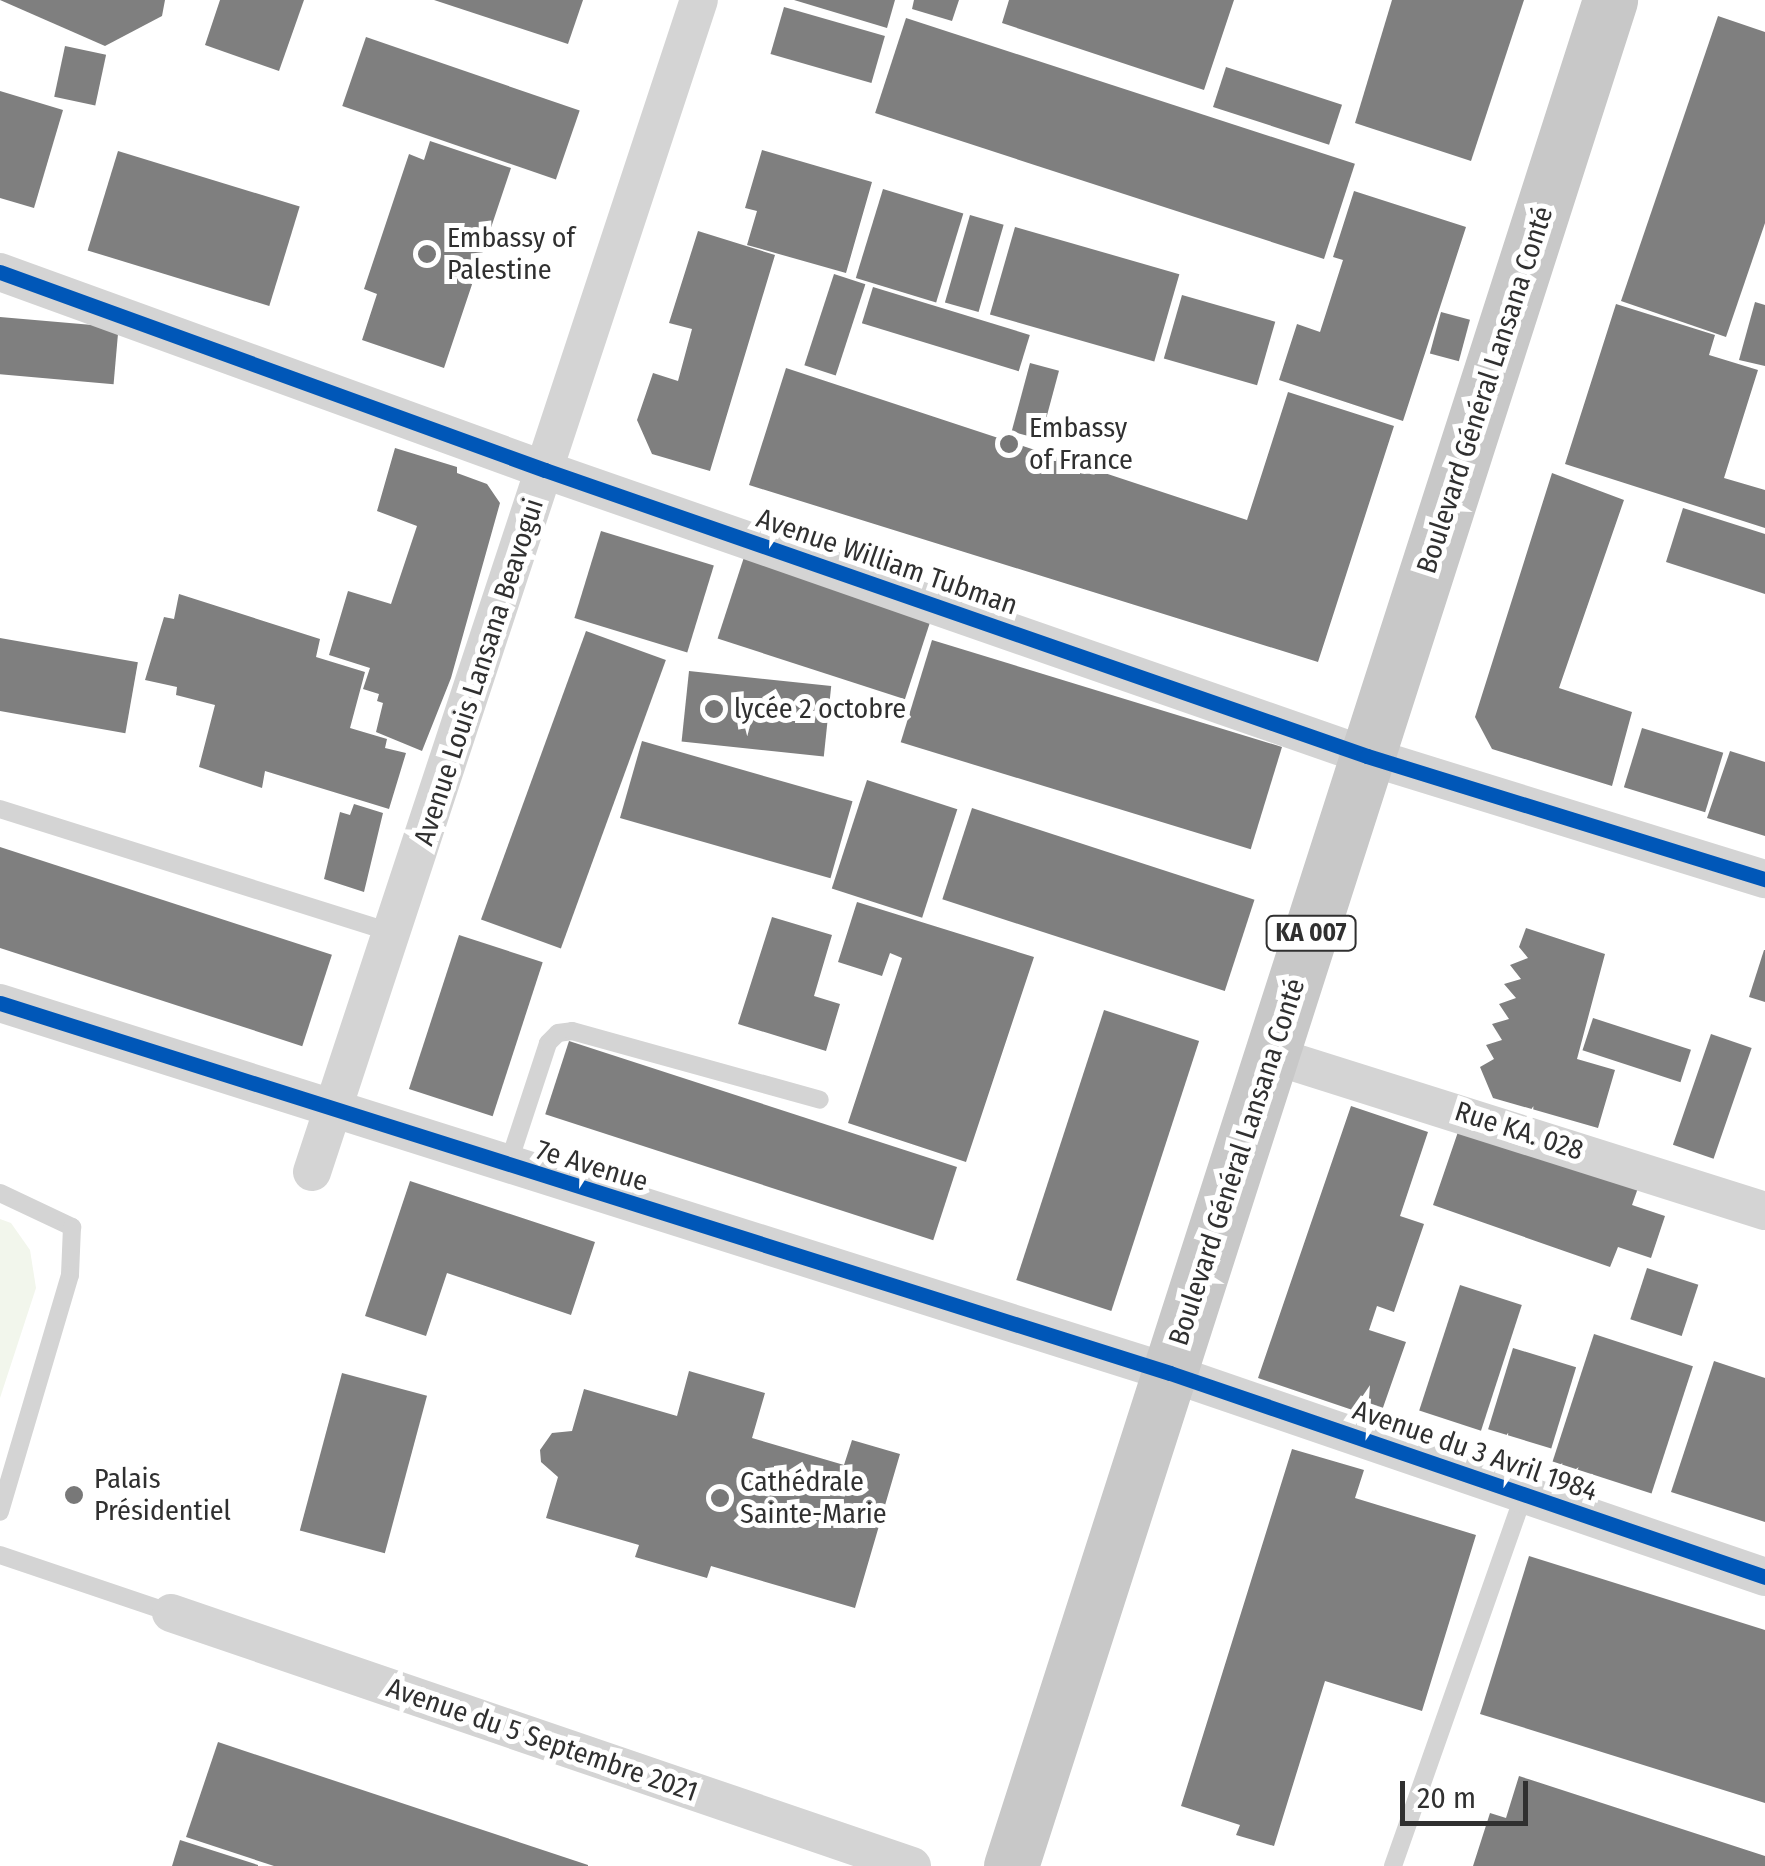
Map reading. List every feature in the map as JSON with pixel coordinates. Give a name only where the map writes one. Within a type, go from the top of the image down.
[{"type":"main road","name":"Boulevard Général Lansana Conté","points":[[1011,1866],[1610,0]]},
{"type":"street","name":"Avenue Louis Lansana Beavogui","points":[[312,1172],[700,0]]},
{"type":"street","name":"Avenue William Tubman","points":[[0,272],[546,470],[1368,756],[1765,879]]},
{"type":"street","name":"7e Avenue","points":[[0,1003],[334,1112],[1170,1373]]},
{"type":"street","name":"Rue KA. 028","points":[[1272,1056],[1765,1210]]},
{"type":"street","name":"Avenue du 3 Avril 1984","points":[[1170,1373],[1765,1577]]},
{"type":"street","name":"Avenue du 5 Septembre 2021","points":[[172,1613],[912,1866]]},
{"type":"lane","points":[[0,809],[393,933]]},
{"type":"lane","points":[[508,1166],[548,1043],[558,1032],[572,1031],[820,1100]]},
{"type":"lane","points":[[0,1193],[72,1227],[70,1275],[0,1512]]},
{"type":"lane","points":[[1393,1866],[1524,1494]]},
{"type":"lane","points":[[0,1555],[172,1613]]},
{"type":"shaded area","points":[[0,1219],[11,1223],[30,1250],[36,1288],[0,1398]]},
{"type":"building","points":[[0,0],[165,0],[162,16],[105,46]]},
{"type":"building","points":[[220,0],[304,0],[279,71],[205,45]]},
{"type":"building","points":[[434,0],[583,0],[568,44]]},
{"type":"building","points":[[794,0],[895,0],[887,28]]},
{"type":"building","points":[[914,0],[959,0],[952,21],[912,9]]},
{"type":"building","points":[[1009,0],[1234,0],[1204,90],[1002,23]]},
{"type":"building","points":[[1392,0],[1524,0],[1471,161],[1355,123]]},
{"type":"building","points":[[784,7],[885,36],[871,83],[770,54]]},
{"type":"building","points":[[1718,16],[1765,32],[1765,223],[1726,337],[1621,301]]},
{"type":"building","points":[[906,18],[1355,164],[1324,259],[875,113]]},
{"type":"building","points":[[366,37],[580,111],[556,180],[342,106]]},
{"type":"building","points":[[65,46],[106,55],[95,106],[54,97]]},
{"type":"building","points":[[1226,67],[1342,105],[1329,145],[1213,107]]},
{"type":"building","points":[[0,91],[63,110],[34,208],[0,198]]},
{"type":"building","points":[[430,141],[511,168],[444,368],[362,340],[377,294],[364,289],[409,154],[424,160]]},
{"type":"building","points":[[762,150],[872,182],[846,273],[747,245],[757,211],[745,208]]},
{"type":"building","points":[[118,151],[300,207],[269,306],[88,250]]},
{"type":"building","points":[[883,189],[963,214],[936,302],[856,278]]},
{"type":"building","points":[[1354,191],[1466,227],[1403,421],[1279,380],[1297,324],[1320,332],[1343,260],[1333,257]]},
{"type":"building","points":[[970,215],[1004,225],[979,312],[945,302]]},
{"type":"building","points":[[1015,227],[1179,274],[1154,362],[990,314]]},
{"type":"building","points":[[698,231],[775,255],[710,471],[652,454],[637,420],[653,373],[678,381],[692,329],[669,323]]},
{"type":"building","points":[[834,274],[865,284],[836,375],[804,365]]},
{"type":"building","points":[[873,287],[1030,335],[1019,371],[862,323]]},
{"type":"building","points":[[1182,295],[1275,322],[1257,385],[1164,358]]},
{"type":"building","points":[[1755,302],[1765,305],[1765,366],[1739,360]]},
{"type":"building","points":[[1616,304],[1715,335],[1709,355],[1758,370],[1724,478],[1765,490],[1765,528],[1565,464]]},
{"type":"building","points":[[1441,312],[1470,320],[1459,361],[1430,354]]},
{"type":"building","points":[[0,317],[119,327],[114,384],[0,374]]},
{"type":"building","points":[[1030,363],[1059,371],[1041,439],[1012,432]]},
{"type":"building","points":[[786,368],[1247,520],[1288,392],[1394,426],[1318,662],[749,485]]},
{"type":"building","points":[[395,448],[457,467],[457,473],[487,484],[500,503],[451,678],[422,751],[376,732],[383,703],[377,701],[379,694],[363,689],[370,668],[329,655],[348,591],[391,604],[417,526],[377,511]]},
{"type":"building","points":[[1552,473],[1624,500],[1559,688],[1632,712],[1612,786],[1492,749],[1475,717]]},
{"type":"building","points":[[1683,508],[1765,534],[1765,594],[1666,562]]},
{"type":"building","points":[[601,531],[714,565],[687,653],[574,618]]},
{"type":"building","points":[[746,551],[933,612],[905,699],[718,638]]},
{"type":"building","points":[[179,594],[320,639],[316,657],[365,672],[350,728],[387,739],[385,748],[406,753],[389,809],[265,771],[262,788],[199,767],[215,705],[176,695],[177,687],[145,680],[164,617],[174,619]]},
{"type":"building","points":[[586,631],[666,660],[561,949],[481,919]]},
{"type":"building","points":[[0,638],[138,662],[125,733],[0,711]]},
{"type":"building","points":[[932,640],[1282,747],[1251,849],[901,742]]},
{"type":"building","points":[[689,671],[831,686],[824,757],[682,742]]},
{"type":"building","points":[[1642,728],[1723,753],[1705,812],[1624,787]]},
{"type":"building","points":[[642,741],[853,801],[830,878],[620,818]]},
{"type":"building","points":[[1730,751],[1765,762],[1765,836],[1707,818]]},
{"type":"building","points":[[867,780],[957,809],[922,918],[832,888]]},
{"type":"building","points":[[354,804],[383,813],[364,892],[324,879],[340,812],[350,815]]},
{"type":"building","points":[[972,808],[1254,900],[1225,991],[942,899]]},
{"type":"building","points":[[0,847],[332,955],[302,1046],[0,948]]},
{"type":"building","points":[[857,902],[1034,957],[966,1162],[848,1123],[902,958],[890,953],[882,976],[838,962]]},
{"type":"building","points":[[772,917],[832,935],[814,996],[840,1004],[826,1051],[738,1024]]},
{"type":"building","points":[[1526,928],[1605,954],[1577,1059],[1615,1070],[1598,1128],[1493,1098],[1480,1067],[1494,1059],[1486,1045],[1502,1040],[1492,1024],[1509,1019],[1499,1004],[1516,998],[1504,984],[1521,979],[1510,965],[1528,958],[1519,947]]},
{"type":"building","points":[[459,935],[543,962],[493,1116],[409,1089]]},
{"type":"building","points":[[1765,950],[1765,1002],[1749,997]]},
{"type":"building","points":[[1104,1010],[1199,1041],[1111,1311],[1016,1280]]},
{"type":"building","points":[[1593,1018],[1691,1050],[1680,1082],[1582,1050]]},
{"type":"building","points":[[1711,1034],[1752,1048],[1714,1159],[1673,1145]]},
{"type":"building","points":[[569,1041],[957,1167],[933,1240],[545,1114]]},
{"type":"building","points":[[1351,1106],[1428,1132],[1400,1216],[1424,1224],[1394,1312],[1377,1306],[1369,1330],[1406,1342],[1379,1419],[1258,1378]]},
{"type":"building","points":[[1460,1126],[1638,1188],[1632,1205],[1665,1216],[1651,1258],[1618,1247],[1610,1267],[1433,1205]]},
{"type":"building","points":[[410,1181],[595,1242],[571,1315],[447,1273],[426,1336],[365,1316]]},
{"type":"building","points":[[1647,1268],[1698,1285],[1682,1336],[1630,1319]]},
{"type":"building","points":[[1460,1285],[1522,1305],[1481,1431],[1419,1411]]},
{"type":"building","points":[[1594,1334],[1693,1366],[1652,1494],[1553,1461]]},
{"type":"building","points":[[1513,1348],[1576,1367],[1551,1449],[1488,1429]]},
{"type":"building","points":[[1714,1361],[1765,1378],[1765,1522],[1671,1492]]},
{"type":"building","name":"Cathédrale Sainte-Marie","points":[[689,1371],[765,1393],[752,1438],[844,1465],[852,1440],[900,1454],[855,1608],[711,1566],[707,1578],[635,1557],[639,1545],[546,1518],[558,1477],[541,1462],[540,1450],[552,1433],[572,1431],[584,1389],[677,1416]]},
{"type":"building","points":[[342,1373],[427,1396],[385,1553],[300,1530]]},
{"type":"building","points":[[1292,1449],[1364,1470],[1355,1498],[1476,1535],[1422,1711],[1325,1681],[1274,1846],[1236,1835],[1240,1825],[1181,1806]]},
{"type":"building","points":[[1529,1556],[1765,1630],[1765,1803],[1480,1714]]},
{"type":"building","points":[[218,1742],[588,1866],[274,1866],[186,1837]]},
{"type":"building","points":[[1519,1776],[1765,1856],[1765,1866],[1473,1866],[1490,1813],[1506,1818]]},
{"type":"building","points":[[180,1840],[258,1865],[258,1866],[172,1866]]},
{"type":"cycle path","points":[[0,272],[545,470],[1367,756],[1765,879]]},
{"type":"cycle path","points":[[0,1003],[1170,1373],[1765,1577]]},
{"type":"place","name":"Embassy of Palestine","points":[[427,254]]},
{"type":"place","name":"Embassy of France","points":[[1009,444]]},
{"type":"place","name":"lycée 2 octobre","points":[[714,709]]},
{"type":"place","name":"Palais Présidentiel","points":[[74,1495]]},
{"type":"place","name":"Cathédrale Sainte-Marie","points":[[720,1498]]}]
